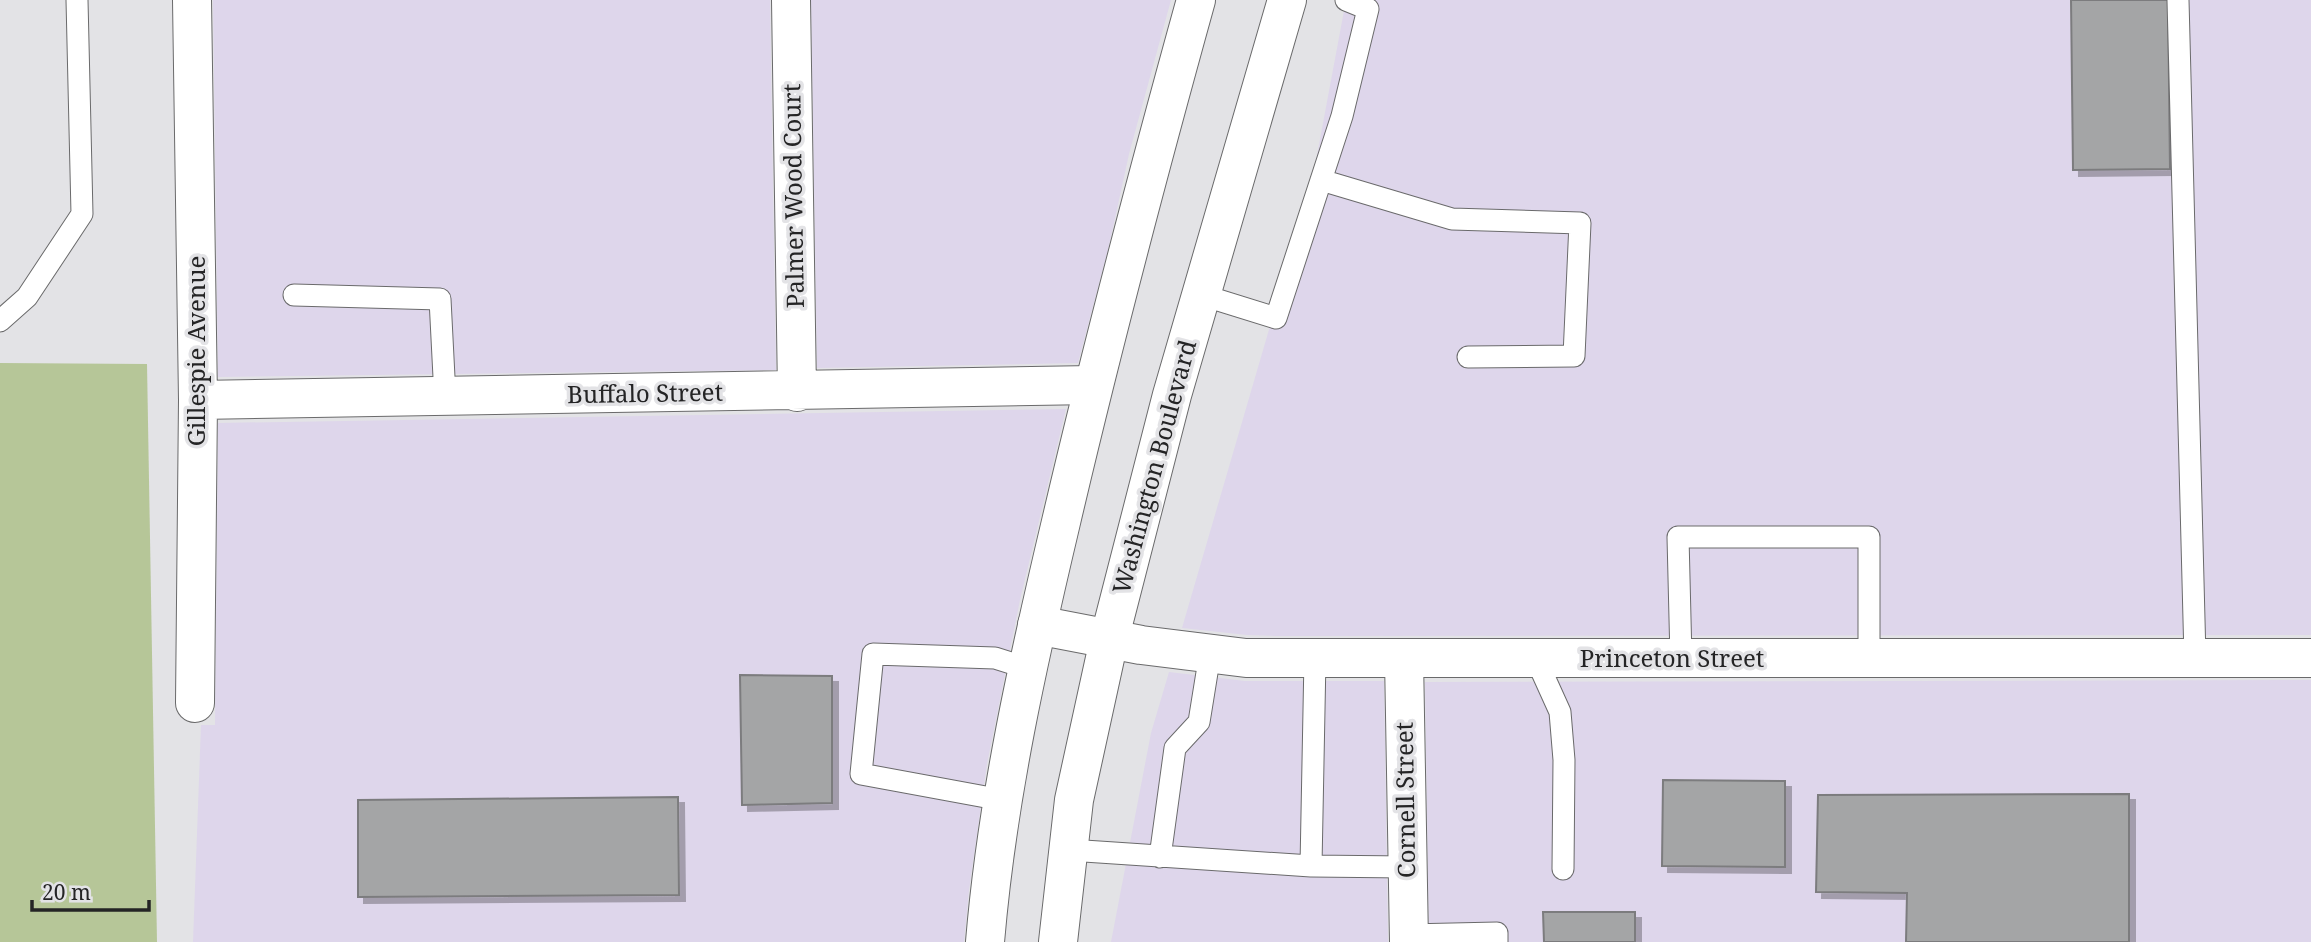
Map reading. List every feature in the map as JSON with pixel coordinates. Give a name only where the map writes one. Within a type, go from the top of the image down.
[{"type":"street","name":"Gillespie Avenue","points":[[192,0],[198,400],[195,703]]},
{"type":"street","name":"Palmer Wood Court","points":[[791,0],[797,392]]},
{"type":"street","points":[[985,942],[1002,800],[1027,668],[1093,385],[1196,0]]},
{"type":"street","name":"Washington Boulevard","points":[[1058,942],[1074,800],[1109,639],[1172,395],[1287,0]]},
{"type":"street","name":"Buffalo Street","points":[[198,400],[1093,385]]},
{"type":"street","name":"Princeton Street","points":[[1037,625],[1109,639],[1246,658],[2311,657]]},
{"type":"street","name":"Cornell Street","points":[[1404,658],[1409,938]]},
{"type":"lane","points":[[0,321],[27,297],[82,214],[77,0]]},
{"type":"lane","points":[[1202,295],[1276,318],[1342,116],[1368,9],[1346,0]]},
{"type":"lane","points":[[2178,0],[2195,658]]},
{"type":"lane","points":[[1321,180],[1452,219],[1580,223],[1574,356],[1468,357]]},
{"type":"lane","points":[[294,295],[440,299],[445,397]]},
{"type":"lane","points":[[1681,659],[1678,537],[1870,537],[1870,658]]},
{"type":"lane","points":[[1002,800],[861,774],[873,654],[995,658],[1027,668]]},
{"type":"lane","points":[[1160,857],[1175,748],[1199,722],[1210,654]]},
{"type":"lane","points":[[1311,866],[1315,658]]},
{"type":"lane","points":[[1536,659],[1560,712],[1564,760],[1563,869]]},
{"type":"lane","points":[[1069,850],[1311,866],[1407,867]]},
{"type":"lane","points":[[1409,938],[1497,933],[1497,942]]},
{"type":"shaded area","points":[[213,0],[770,0],[776,370],[218,377]]},
{"type":"shaded area","points":[[811,0],[1171,0],[1129,154],[1109,246],[1078,363],[817,368]]},
{"type":"shaded area","points":[[1346,0],[2311,0],[2311,635],[1277,636],[1182,628],[1312,182]]},
{"type":"shaded area","points":[[1066,409],[1020,600],[987,764],[964,942],[193,942],[201,725],[215,725],[218,423]]},
{"type":"shaded area","points":[[1169,672],[1245,681],[1384,681],[1388,942],[1111,942],[1151,733]]},
{"type":"shaded area","points":[[2311,680],[2311,942],[1429,942],[1425,682]]},
{"type":"green space","points":[[0,363],[147,364],[157,942],[0,942]]},
{"type":"building","points":[[2071,0],[2168,0],[2170,169],[2073,170]]},
{"type":"building","points":[[740,675],[832,676],[832,803],[742,805]]},
{"type":"building","points":[[1663,780],[1785,781],[1785,867],[1662,866]]},
{"type":"building","points":[[2129,794],[2129,942],[1906,942],[1907,893],[1816,892],[1818,795]]},
{"type":"building","points":[[678,797],[679,895],[358,897],[358,800]]},
{"type":"building","points":[[1543,912],[1635,912],[1635,942],[1544,942]]}]
